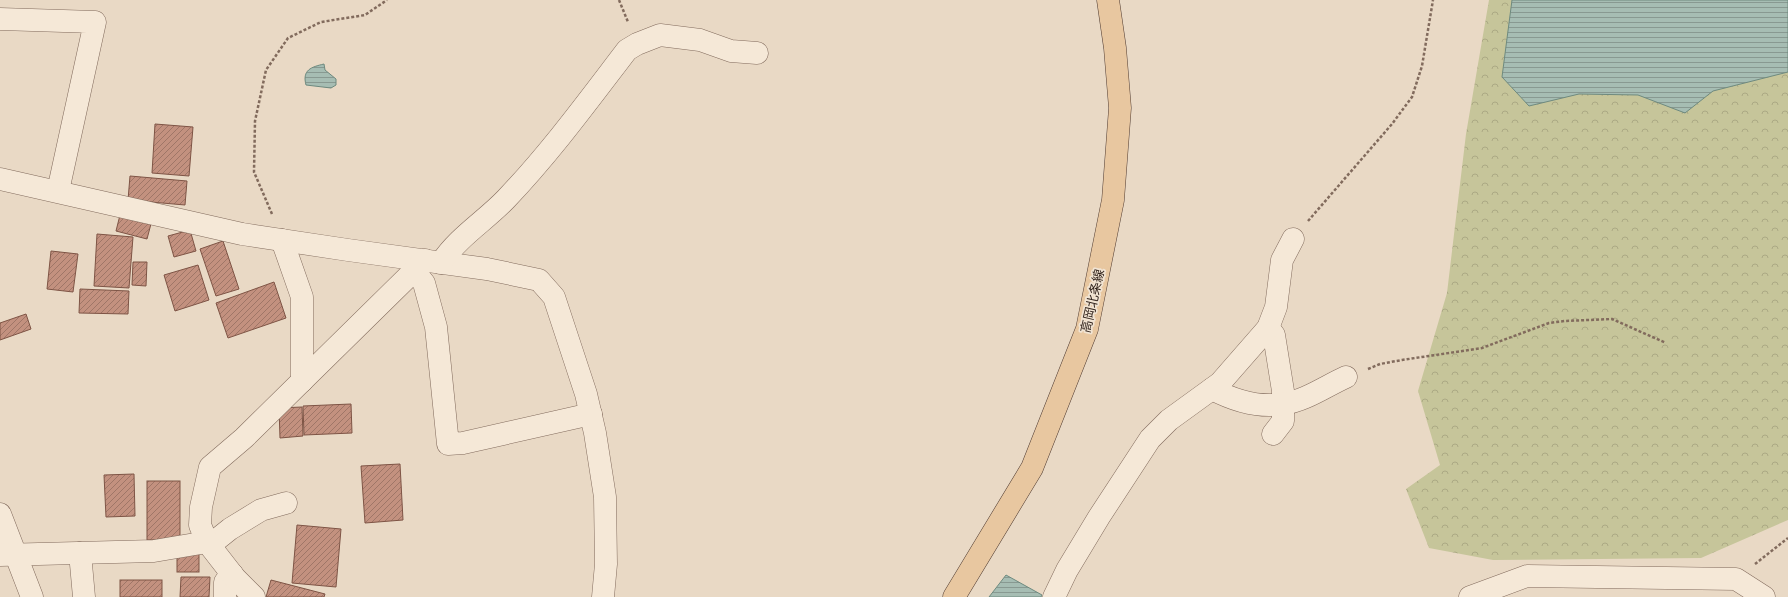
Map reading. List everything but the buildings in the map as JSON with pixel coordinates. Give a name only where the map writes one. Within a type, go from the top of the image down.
[{"type":"main road","name":"高岡北条線","points":[[954,597],[1032,468],[1087,329],[1113,200],[1120,108],[1115,48],[1108,0]]},
{"type":"street","points":[[0,19],[95,22],[58,191]]},
{"type":"street","points":[[254,597],[232,574],[207,542],[200,525],[201,507],[210,467],[244,438],[302,381],[427,265],[451,249],[505,199],[553,145],[627,50],[637,44],[660,35],[700,40],[732,51],[757,53]]},
{"type":"street","points":[[0,179],[242,234],[427,265],[487,269],[539,280],[554,297],[591,414],[595,433],[605,497],[606,564],[603,597]]},
{"type":"street","points":[[1054,597],[1099,517],[1150,439],[1168,420],[1212,389],[1241,360],[1268,328],[1276,307],[1282,260],[1292,239]]},
{"type":"street","points":[[282,240],[302,297],[302,381]]},
{"type":"street","points":[[427,265],[424,284],[436,327],[448,444],[463,443],[591,414]]},
{"type":"street","points":[[1268,328],[1274,335],[1283,391],[1283,421],[1273,434]]},
{"type":"street","points":[[1212,389],[1223,395],[1253,404],[1283,404],[1297,401],[1346,377]]},
{"type":"street","points":[[8,555],[154,551],[215,541],[230,529],[261,510],[286,503]]},
{"type":"street","points":[[0,514],[8,555],[32,597]]},
{"type":"street","points":[[80,553],[84,597]]},
{"type":"street","points":[[225,597],[224,582],[232,574]]},
{"type":"street","points":[[1470,597],[1527,576],[1736,579],[1764,597]]},
{"type":"path","points":[[282,240],[254,172],[255,121],[266,70],[288,38],[321,22],[364,15],[387,0]]},
{"type":"path","points":[[1292,239],[1392,124],[1412,97],[1422,66],[1433,0]]},
{"type":"path","points":[[1346,377],[1380,364],[1482,348],[1549,323],[1565,321],[1612,319],[1666,343]]},
{"type":"green space","points":[[1489,0],[1788,0],[1788,520],[1701,558],[1493,560],[1429,548],[1406,489],[1440,465],[1418,391],[1447,293],[1466,134]]},
{"type":"shaded area","points":[[1512,0],[1788,0],[1788,72],[1713,91],[1685,113],[1638,95],[1579,94],[1529,106],[1502,77]]},
{"type":"shaded area","points":[[324,64],[325,70],[336,79],[336,85],[331,88],[306,85],[305,76],[309,70],[315,66]]},
{"type":"shaded area","points":[[1006,575],[1042,595],[1041,597],[989,597]]}]
